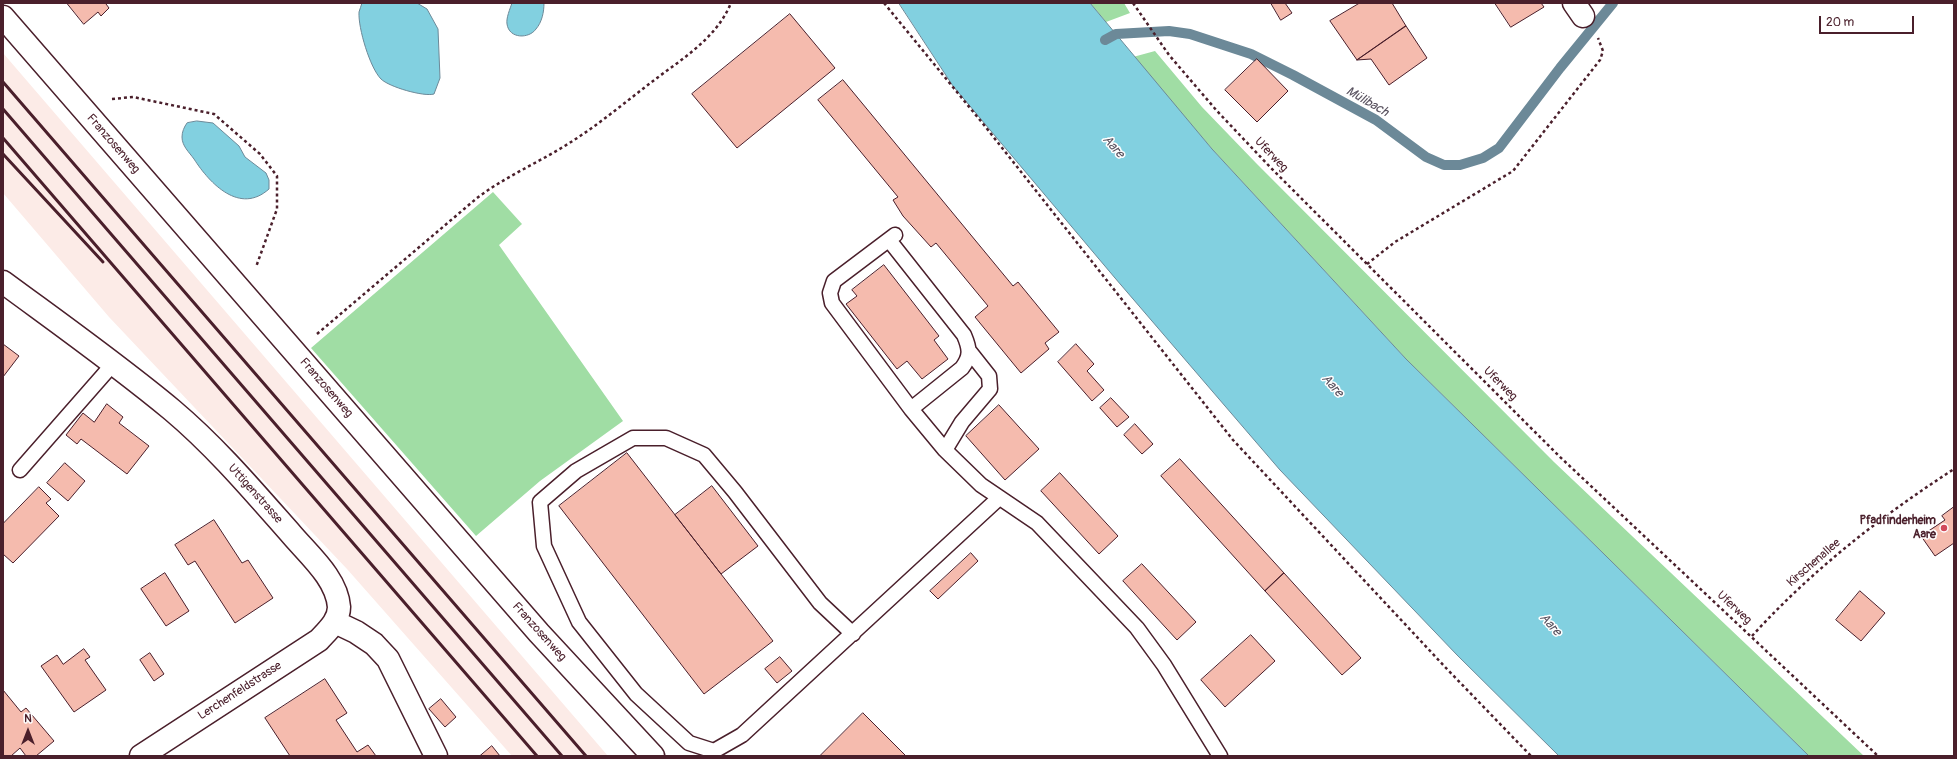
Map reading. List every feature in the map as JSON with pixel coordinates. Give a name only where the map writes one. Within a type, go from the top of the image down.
[{"type":"street","name":"Franzosenweg","points":[[3,17],[539,633],[653,756]]},
{"type":"street","name":"Uttigenstrasse","points":[[3,282],[173,411],[215,450],[320,567],[328,578],[336,594],[339,609],[335,622]]},
{"type":"street","name":"Lerchenfeldstrasse","points":[[141,756],[318,640],[335,622]]},
{"type":"street","points":[[335,622],[356,632],[374,644],[388,659],[436,756]]},
{"type":"lane","points":[[945,450],[962,422],[990,390],[989,376],[970,352],[964,335],[892,238],[834,281],[830,293],[832,302],[911,409],[945,450],[981,485],[999,498],[1015,506],[1037,522],[1137,628],[1164,665],[1220,756]]},
{"type":"lane","points":[[911,409],[962,368],[968,360],[970,352]]},
{"type":"lane","points":[[20,470],[113,364]]},
{"type":"lane","points":[[853,634],[820,603],[735,492],[704,455],[666,438],[633,438],[576,471],[540,502],[544,546],[579,622],[636,694],[689,743],[714,751],[742,735],[853,634],[999,498]]},
{"type":"path","points":[[295,353],[477,198],[497,183],[572,141],[691,53],[711,35],[722,21],[731,3]]},
{"type":"path","points":[[884,3],[984,125],[1233,440],[1446,668],[1531,756]]},
{"type":"path","name":"Uferweg","points":[[1133,3],[1169,55],[1217,111],[1367,264],[1559,456],[1878,756]]},
{"type":"path","points":[[1367,264],[1395,242],[1513,171],[1600,60],[1603,51],[1600,41]]},
{"type":"path","points":[[77,102],[133,97],[214,114],[260,154],[277,176],[277,209],[246,296]]},
{"type":"path","name":"Kirschenallee","points":[[1752,636],[1778,608],[1835,555],[1954,469]]},
{"type":"shaded area","points":[[3,53],[608,756],[512,756],[347,569],[109,317],[3,193]]},
{"type":"green space","points":[[1090,3],[1124,3],[1130,13],[1106,22]]},
{"type":"green space","points":[[1155,51],[1202,107],[1256,163],[1554,462],[1864,756],[1809,756],[1406,359],[1212,149],[1133,57]]},
{"type":"green space","points":[[493,192],[522,224],[499,245],[623,421],[540,481],[476,536],[311,348]]},
{"type":"water","points":[[362,3],[417,3],[427,9],[438,29],[440,78],[434,94],[429,95],[407,91],[385,82],[377,74],[369,57],[360,28],[359,12]]},
{"type":"water","points":[[512,3],[544,3],[541,20],[538,26],[529,35],[520,36],[511,33],[507,24],[507,19]]},
{"type":"water","name":"Aare","points":[[899,3],[1090,3],[1212,149],[1406,359],[1809,756],[1559,756],[1457,655],[1280,470],[953,86]]},
{"type":"water","points":[[197,121],[213,123],[239,146],[245,157],[266,173],[269,180],[269,189],[258,196],[247,199],[237,198],[227,193],[208,178],[183,143],[182,133],[187,123]]},
{"type":"building","points":[[67,3],[108,3],[106,4],[109,8],[101,16],[98,12],[84,24]]},
{"type":"building","points":[[1271,3],[1285,3],[1292,13],[1281,20]]},
{"type":"building","points":[[1360,3],[1392,3],[1406,26],[1357,60],[1330,21]]},
{"type":"building","points":[[1495,3],[1541,3],[1544,7],[1511,27]]},
{"type":"building","points":[[790,14],[835,68],[737,148],[692,94]]},
{"type":"building","points":[[1406,26],[1427,58],[1389,85],[1371,59],[1357,60]]},
{"type":"building","points":[[1257,59],[1288,91],[1257,122],[1225,90]]},
{"type":"building","points":[[843,80],[1013,286],[1018,282],[1059,332],[1045,343],[1049,349],[1021,373],[975,317],[988,306],[936,243],[931,247],[903,216],[893,200],[898,197],[818,100]]},
{"type":"building","points":[[884,265],[939,336],[934,340],[948,359],[922,379],[907,361],[897,369],[846,304],[857,296],[852,290]]},
{"type":"building","points":[[3,344],[19,356],[3,377]]},
{"type":"building","points":[[1076,344],[1094,364],[1087,371],[1104,390],[1092,401],[1058,362]]},
{"type":"building","points":[[1111,398],[1129,417],[1117,427],[1100,408]]},
{"type":"building","points":[[107,404],[123,417],[119,423],[149,446],[127,474],[81,439],[77,444],[66,435],[83,413],[94,422]]},
{"type":"building","points":[[999,405],[1039,449],[1005,480],[966,436]]},
{"type":"building","points":[[1135,424],[1153,444],[1142,454],[1124,435]]},
{"type":"building","points":[[627,453],[773,641],[704,694],[559,506]]},
{"type":"building","points":[[1180,459],[1284,573],[1265,591],[1161,476]]},
{"type":"building","points":[[65,463],[85,481],[68,501],[47,483]]},
{"type":"building","points":[[1060,473],[1118,536],[1099,554],[1041,491]]},
{"type":"building","points":[[712,486],[758,546],[721,574],[675,515]]},
{"type":"building","points":[[39,487],[51,499],[46,503],[59,516],[13,563],[3,554],[3,524]]},
{"type":"building","name":"Pfadfinderheim Aare","points":[[1954,507],[1954,543],[1935,556],[1921,536],[1945,520],[1942,516]]},
{"type":"building","points":[[214,520],[242,563],[248,560],[273,598],[235,623],[195,561],[188,565],[175,545]]},
{"type":"building","points":[[971,553],[978,561],[938,599],[930,591]]},
{"type":"building","points":[[1142,564],[1196,622],[1177,640],[1123,581]]},
{"type":"building","points":[[165,573],[189,611],[166,626],[141,589]]},
{"type":"building","points":[[1284,573],[1361,658],[1342,675],[1265,591]]},
{"type":"building","points":[[1860,591],[1885,613],[1861,641],[1836,620]]},
{"type":"building","points":[[1251,635],[1275,661],[1225,707],[1201,680]]},
{"type":"building","points":[[84,649],[90,657],[85,660],[106,690],[74,712],[41,666],[57,655],[63,664]]},
{"type":"building","points":[[150,653],[164,674],[154,681],[140,660]]},
{"type":"building","points":[[780,657],[792,671],[777,683],[765,669]]},
{"type":"building","points":[[325,679],[347,713],[336,720],[357,752],[368,745],[376,756],[290,756],[265,718]]},
{"type":"building","points":[[3,690],[21,712],[26,708],[54,741],[36,756],[26,756],[20,748],[11,756],[3,756]]},
{"type":"building","points":[[441,699],[456,717],[445,727],[429,709]]},
{"type":"building","points":[[863,713],[906,756],[820,756]]},
{"type":"building","points":[[492,746],[500,756],[480,756]]},
{"type":"waterway","name":"Mülibach","points":[[1105,40],[1116,34],[1169,31],[1190,34],[1251,54],[1376,120],[1426,157],[1444,165],[1460,165],[1483,158],[1499,148],[1560,68],[1613,3]]},
{"type":"railway","points":[[3,82],[586,756]]},
{"type":"railway","points":[[3,109],[562,756]]},
{"type":"railway","points":[[3,138],[537,756]]},
{"type":"railway","points":[[3,154],[103,262]]},
{"type":"place","name":"Pfadfinderheim Aare","points":[[1944,528]]}]
